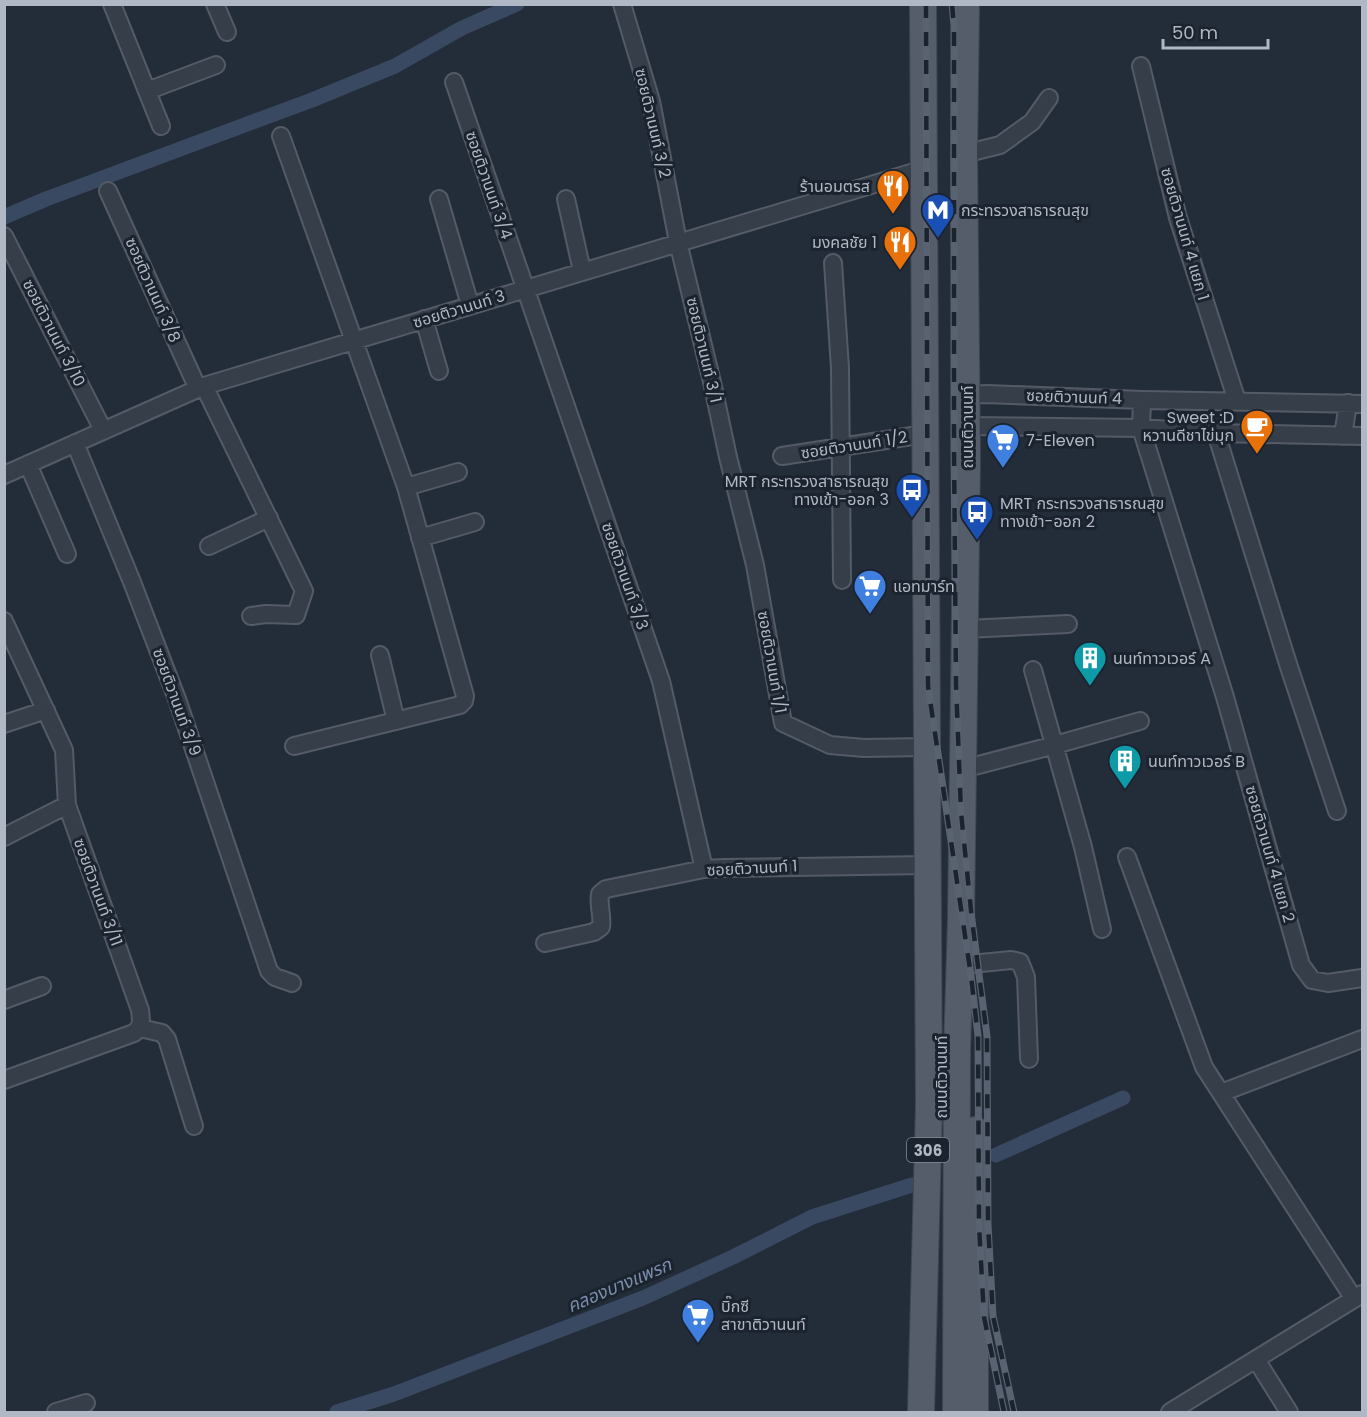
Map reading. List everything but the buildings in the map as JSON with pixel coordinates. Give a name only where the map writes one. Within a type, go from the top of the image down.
[{"type":"main road","name":"ถนนติวานนท์","points":[[921,1413],[929,1105],[923,4]]},
{"type":"main road","name":"ถนนติวานนท์","points":[[939,1413],[948,1343],[961,921],[966,629],[967,426],[964,154],[966,4]]},
{"type":"main road","points":[[925,395],[966,395]]},
{"type":"main road","name":"ถนนติวานนท์","points":[[928,876],[941,1029],[948,1343],[956,1413]]},
{"type":"main road","name":"ถนนติวานนท์","points":[[961,921],[971,964],[974,1053],[975,1413]]},
{"type":"street","points":[[112,4],[161,126]]},
{"type":"street","points":[[215,4],[227,32]]},
{"type":"street","name":"ซอยติวานนท์ 3/2","points":[[621,4],[651,101],[678,242]]},
{"type":"street","points":[[147,91],[216,65]]},
{"type":"street","name":"ซอยติวานนท์ 4 แยก 1","points":[[1141,66],[1178,218],[1237,401]]},
{"type":"street","name":"ซอยติวานนท์ 3/4","points":[[454,82],[525,289]]},
{"type":"street","points":[[964,154],[1000,145],[1032,122],[1049,98]]},
{"type":"street","points":[[281,136],[406,487],[465,696],[460,705],[294,746]]},
{"type":"street","name":"ซอยติวานนท์ 3","points":[[6,471],[28,464],[201,387],[924,169]]},
{"type":"street","name":"ซอยติวานนท์ 3/8","points":[[108,191],[201,387],[304,591],[296,615],[251,616]]},
{"type":"street","points":[[439,199],[470,305]]},
{"type":"street","points":[[566,199],[582,271]]},
{"type":"street","name":"ซอยติวานนท์ 3/10","points":[[4,236],[103,430]]},
{"type":"street","name":"ซอยติวานนท์ 3/1","points":[[678,242],[728,457]]},
{"type":"street","points":[[833,263],[840,368],[842,580]]},
{"type":"street","name":"ซอยติวานนท์ 3/3","points":[[525,289],[662,681],[704,869]]},
{"type":"street","points":[[424,319],[439,370]]},
{"type":"street","name":"ซอยติวานนท์ 4","points":[[966,395],[1355,404]]},
{"type":"street","name":"ซอยติวานนท์ 4 แยก 2","points":[[1142,400],[1141,428],[1225,697],[1301,965],[1312,980],[1328,983],[1362,978]]},
{"type":"street","points":[[1343,436],[1355,404]]},
{"type":"street","name":"ซอยติวานนท์ 4","points":[[967,426],[1141,428],[1216,433],[1362,436]]},
{"type":"street","points":[[1216,433],[1288,666],[1337,811]]},
{"type":"street","name":"ซอยติวานนท์ 1/2","points":[[782,456],[925,434]]},
{"type":"street","name":"ซอยติวานนท์ 3/9","points":[[75,443],[177,699],[267,966],[274,977],[292,983]]},
{"type":"street","name":"ซอยติวานนท์ 1/1","points":[[728,457],[755,565],[783,723],[831,745],[864,748],[926,747]]},
{"type":"street","points":[[28,464],[67,554]]},
{"type":"street","points":[[406,487],[458,472]]},
{"type":"street","points":[[209,546],[269,518]]},
{"type":"street","points":[[420,538],[475,522]]},
{"type":"street","name":"ซอยติวานนท์ 3/11","points":[[4,621],[64,750],[67,805],[140,1010],[140,1028]]},
{"type":"street","points":[[966,629],[1068,624]]},
{"type":"street","points":[[380,655],[396,722]]},
{"type":"street","points":[[1033,670],[1083,847],[1102,929]]},
{"type":"street","points":[[4,724],[46,710]]},
{"type":"street","points":[[963,769],[1140,721]]},
{"type":"street","points":[[4,837],[67,805]]},
{"type":"street","points":[[1127,857],[1204,1067],[1358,1296],[1257,1361],[1170,1413]]},
{"type":"street","name":"ซอยติวานนท์ 1","points":[[545,943],[594,932],[601,927],[600,894],[606,889],[704,869],[802,866],[928,876]]},
{"type":"street","points":[[971,964],[1011,960],[1020,962],[1026,977],[1029,1059]]},
{"type":"street","points":[[4,1000],[42,986]]},
{"type":"street","points":[[4,1080],[134,1033],[140,1028],[162,1033],[167,1039],[194,1126]]},
{"type":"street","points":[[1221,1093],[1362,1039]]},
{"type":"street","points":[[1257,1361],[1289,1413]]},
{"type":"street","points":[[56,1413],[86,1402]]},
{"type":"waterway","points":[[4,217],[46,199],[312,100],[395,66],[462,28],[517,4]]},
{"type":"waterway","name":"คลองบางแพรก","points":[[996,1155],[1123,1098]]},
{"type":"waterway","name":"คลองบางแพรก","points":[[337,1412],[394,1394],[643,1298],[733,1257],[812,1217],[912,1185]]},
{"type":"railway","points":[[926,4],[928,686],[978,1036],[979,1225],[984,1317],[1004,1412]]},
{"type":"railway","points":[[952,4],[954,26],[956,684],[961,812],[987,1036],[988,1224],[993,1316],[1014,1412]]},
{"type":"place","name":"ร้านอมตรส","points":[[893,215]]},
{"type":"place","name":"กระทรวงสาธารณสุข","points":[[938,239]]},
{"type":"place","name":"มงคลชัย 1","points":[[900,271]]},
{"type":"place","name":"Sweet :D หวานดีชาไข่มุก","points":[[1257,455]]},
{"type":"place","name":"7-Eleven","points":[[1003,469]]},
{"type":"place","name":"MRT กระทรวงสาธารณสุข ทางเข้า-ออก 3","points":[[912,519]]},
{"type":"place","name":"MRT กระทรวงสาธารณสุข ทางเข้า-ออก 2","points":[[977,541]]},
{"type":"place","name":"แอทมาร์ท","points":[[870,615]]},
{"type":"place","name":"นนท์ทาวเวอร์ A","points":[[1090,687]]},
{"type":"place","name":"นนท์ทาวเวอร์ B","points":[[1125,790]]},
{"type":"place","name":"บิ๊กซี สาขาติวานนท์","points":[[698,1344]]}]
